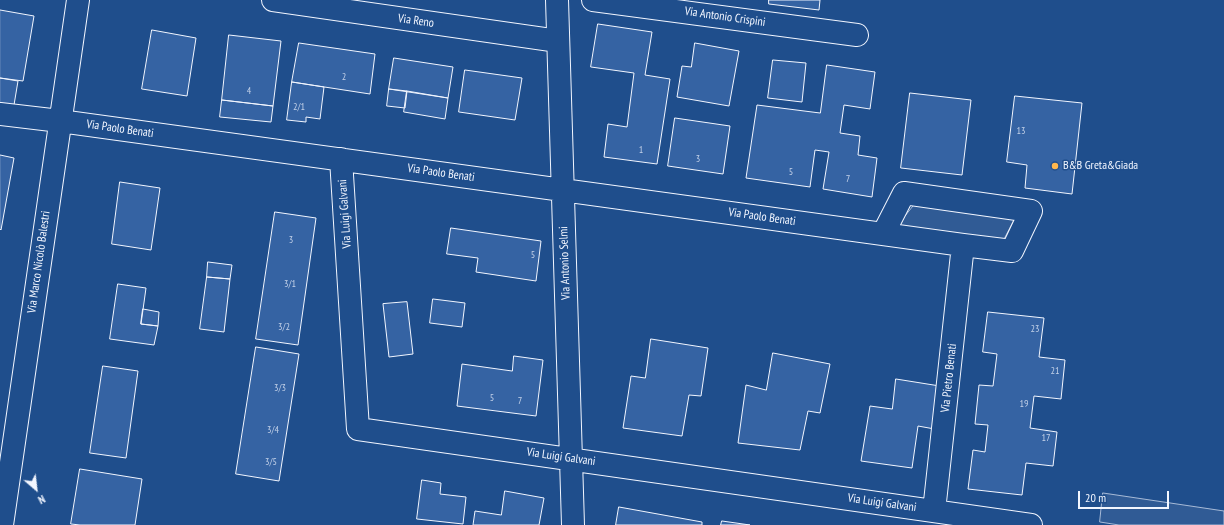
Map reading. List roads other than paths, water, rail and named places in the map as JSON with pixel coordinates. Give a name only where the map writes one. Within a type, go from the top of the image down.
[{"type":"street","name":"Via Marco Nicolò Balestri","points":[[2,525],[78,0]]},
{"type":"street","name":"Via Reno","points":[[273,0],[558,41]]},
{"type":"street","name":"Via Antonio Selmi","points":[[557,0],[573,525]]},
{"type":"street","name":"Via Antonio Crispini","points":[[593,0],[857,35]]},
{"type":"street","name":"Via Paolo Benati","points":[[0,114],[341,159],[562,190],[883,234],[964,245],[1012,251],[1031,211],[904,193],[883,234]]},
{"type":"street","name":"Via Luigi Galvani","points":[[341,159],[358,429],[1031,525]]},
{"type":"street","name":"Via Pietro Benati","points":[[934,511],[964,245]]},
{"type":"place","name":"B&B Greta&Giada","points":[[1055,166]]}]
